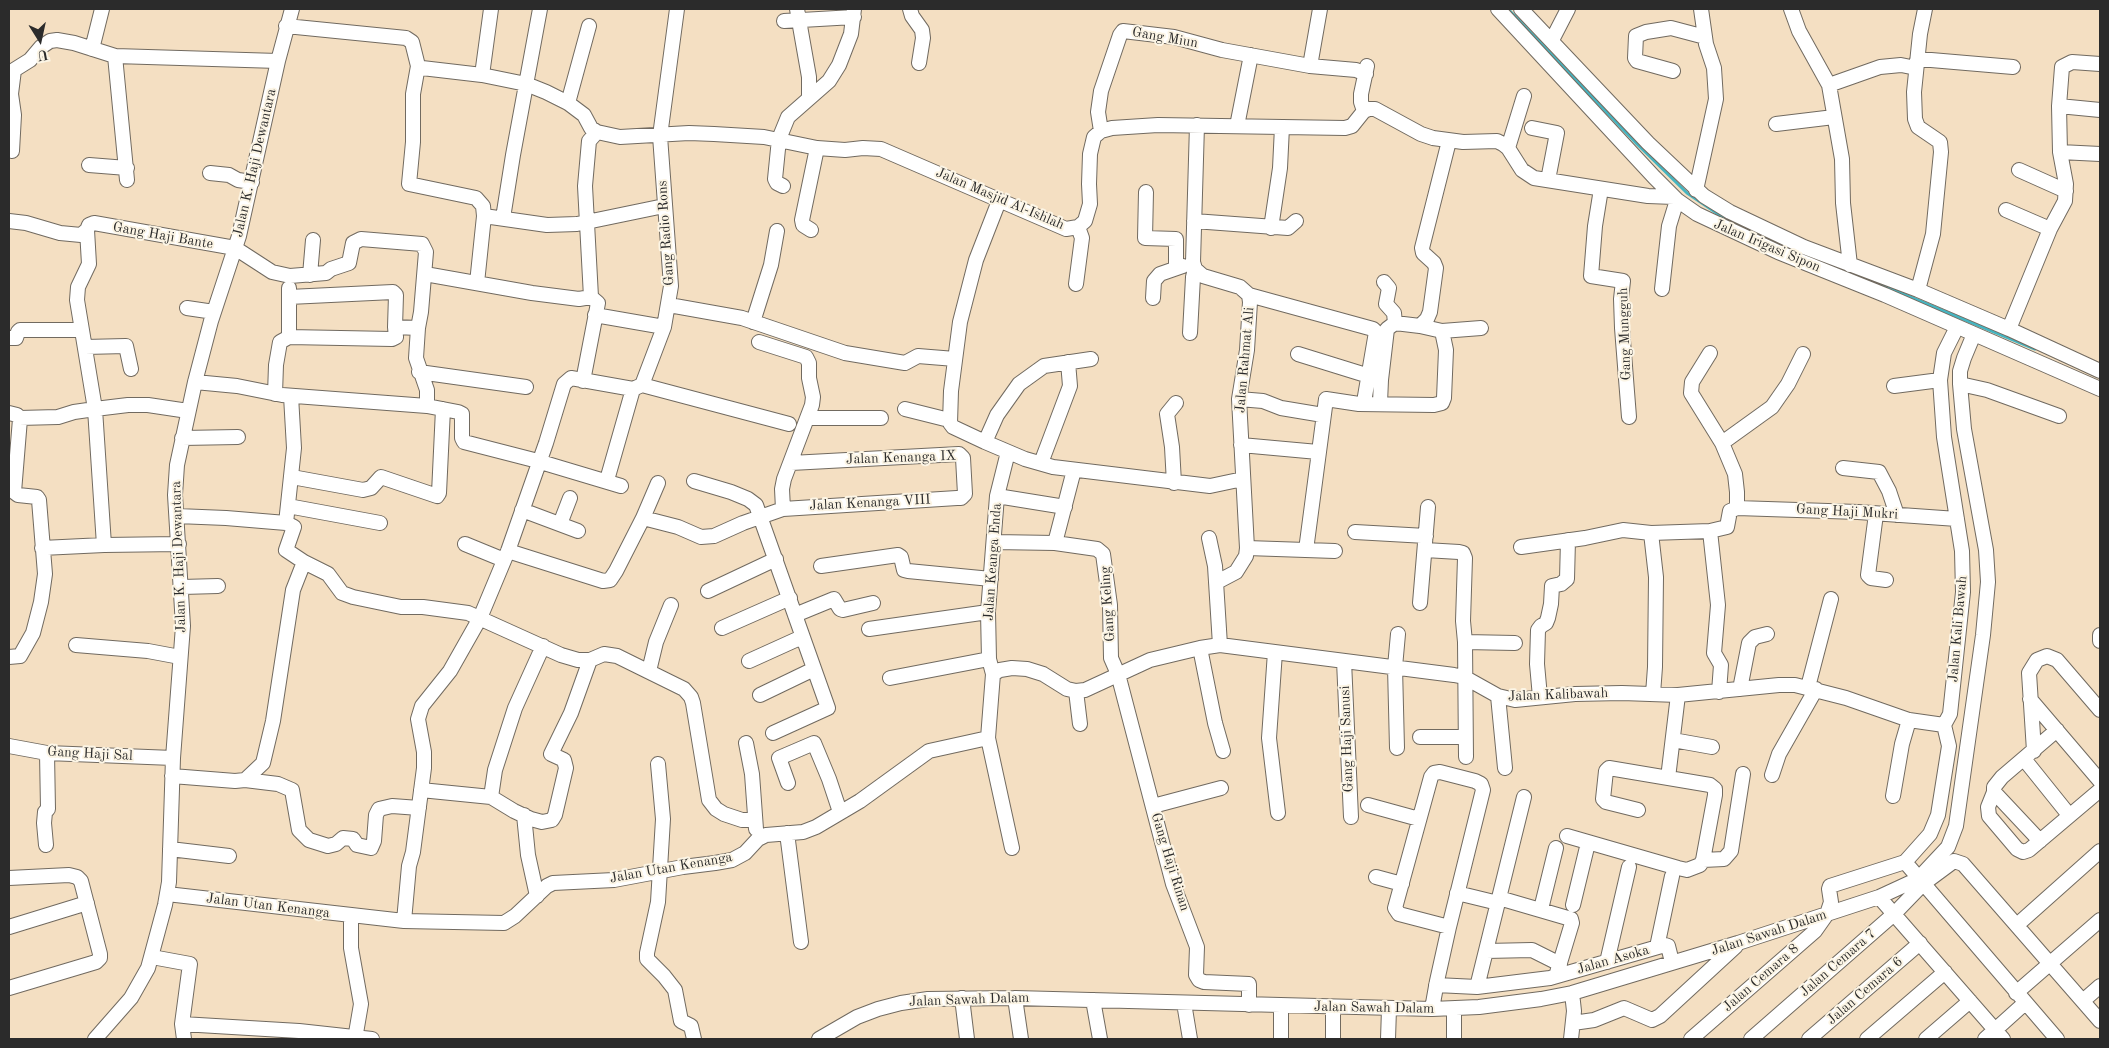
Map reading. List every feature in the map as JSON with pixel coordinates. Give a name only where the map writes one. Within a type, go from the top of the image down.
[{"type":"street","points":[[92,49],[102,9]]},
{"type":"street","name":"Jalan K. Haji Dewantara","points":[[95,1039],[131,998],[152,958],[167,894],[172,758],[183,626],[176,516],[176,480],[182,438],[195,382],[214,312],[236,248],[286,26],[292,9]]},
{"type":"street","points":[[482,75],[492,9]]},
{"type":"street","points":[[503,218],[512,155],[540,9]]},
{"type":"street","name":"Gang Radio Rons","points":[[607,480],[638,387],[664,327],[669,305],[671,286],[660,136],[677,9]]},
{"type":"street","points":[[910,9],[912,16],[922,30],[923,38],[919,63]]},
{"type":"street","points":[[1310,66],[1320,9]]},
{"type":"street","name":"Jalan Irigasi Sipon","points":[[1498,9],[1676,199],[1699,202],[1850,265],[1918,290],[2100,371]]},
{"type":"street","points":[[1552,40],[1568,9]]},
{"type":"street","points":[[1699,202],[1711,118],[1716,105],[1714,68],[1705,37],[1701,9]]},
{"type":"street","points":[[1791,9],[1799,31],[1829,85],[1842,159],[1842,204],[1850,265]]},
{"type":"street","points":[[1918,290],[1933,234],[1941,152],[1940,142],[1918,127],[1915,119],[1916,64],[1925,9]]},
{"type":"street","name":"Jalan Irigasi Sipon","points":[[1528,11],[1699,202],[1778,252],[1885,295],[2100,389]]},
{"type":"street","points":[[783,186],[777,183],[775,179],[779,139],[788,117],[829,81],[847,48],[854,13],[793,16],[809,77],[809,95]]},
{"type":"street","points":[[286,26],[406,38],[412,42],[418,66],[413,94],[413,142],[409,184],[476,198],[483,206],[484,216],[477,283]]},
{"type":"street","points":[[568,103],[589,26]]},
{"type":"street","points":[[1673,72],[1637,62],[1635,55],[1636,36],[1646,32],[1672,28],[1705,37]]},
{"type":"street","name":"Gang Miun","points":[[1101,131],[1098,112],[1101,91],[1123,31],[1174,37],[1222,50],[1251,55]]},
{"type":"street","points":[[12,151],[14,70],[30,60],[41,47],[50,41],[57,40],[74,43],[115,56],[278,61]]},
{"type":"street","points":[[1237,126],[1251,55],[1310,66],[1367,70],[1361,94],[1364,111]]},
{"type":"street","points":[[89,165],[127,174],[115,56]]},
{"type":"street","points":[[1829,85],[1880,66],[1916,64],[1931,60],[2013,67]]},
{"type":"street","points":[[2009,329],[2050,229],[2065,201],[2066,184],[2060,152],[2059,106],[2062,67],[2066,63],[2072,62],[2100,64]]},
{"type":"street","points":[[418,66],[426,70],[482,75],[526,84],[568,103],[584,115],[591,128],[596,132],[589,141],[587,150],[585,186],[591,297],[598,303],[583,381]]},
{"type":"street","points":[[1508,148],[1524,96]]},
{"type":"street","points":[[2059,106],[2100,110]]},
{"type":"street","points":[[1101,131],[1112,128],[1158,124],[1345,128],[1352,126],[1364,111],[1375,109],[1421,134],[1449,141],[1497,141],[1508,148],[1522,170],[1528,175],[1601,189],[1676,199],[1671,214],[1662,289]]},
{"type":"street","points":[[1776,124],[1834,117]]},
{"type":"street","points":[[1190,333],[1194,266],[1197,125]]},
{"type":"street","points":[[1270,228],[1280,168],[1282,127]]},
{"type":"street","points":[[1532,128],[1557,133],[1548,180]]},
{"type":"street","name":"Jalan Masjid Al-Ishlah","points":[[596,132],[620,137],[689,133],[714,134],[779,139],[817,148],[845,150],[881,149],[1066,229],[1078,227],[1085,221],[1090,204],[1090,154],[1094,136],[1101,131]]},
{"type":"street","points":[[1420,326],[1427,319],[1430,312],[1436,268],[1434,263],[1423,253],[1422,248],[1449,141]]},
{"type":"street","points":[[811,230],[804,225],[802,220],[817,148]]},
{"type":"street","points":[[2060,152],[2100,154]]},
{"type":"street","points":[[2019,170],[2066,191]]},
{"type":"street","points":[[210,174],[229,175],[238,180],[252,182]]},
{"type":"street","name":"Gang Mungguh","points":[[1601,189],[1595,226],[1591,276],[1623,281],[1621,299],[1622,328],[1629,418]]},
{"type":"street","points":[[1146,192],[1145,238],[1176,238],[1176,268]]},
{"type":"street","points":[[999,200],[976,260],[960,322],[949,420],[953,427],[1008,452],[1053,467],[1210,486],[1243,478]]},
{"type":"street","points":[[484,216],[547,225],[576,224],[664,206]]},
{"type":"street","points":[[2006,210],[2050,229]]},
{"type":"street","name":"Gang Haji Bante","points":[[9,221],[26,223],[60,233],[81,235],[89,227],[236,248]]},
{"type":"street","points":[[1194,221],[1270,228],[1288,228],[1296,221]]},
{"type":"street","points":[[89,227],[89,264],[76,292],[95,409],[104,545]]},
{"type":"street","points":[[1076,284],[1082,238],[1078,227]]},
{"type":"street","points":[[754,322],[771,265],[777,231]]},
{"type":"street","points":[[236,248],[272,272],[290,276],[326,272],[331,268],[349,263],[353,243],[361,239],[422,244],[426,252],[425,274],[416,358],[426,390],[427,406]]},
{"type":"street","points":[[310,275],[314,240]]},
{"type":"street","points":[[1153,298],[1154,281],[1160,274],[1176,268],[1194,266]]},
{"type":"street","name":"Jalan Rahmat Ali","points":[[1194,266],[1203,276],[1240,287],[1249,295],[1247,350],[1239,399],[1248,548]]},
{"type":"street","points":[[425,274],[560,297],[579,299],[591,297]]},
{"type":"street","points":[[289,337],[290,276]]},
{"type":"street","points":[[1384,282],[1389,288],[1386,304],[1394,313],[1395,324]]},
{"type":"street","points":[[275,394],[276,365],[280,342],[289,337],[392,340],[396,337],[396,295],[393,292],[289,297]]},
{"type":"street","points":[[1249,295],[1373,329],[1376,332],[1376,337],[1364,402]]},
{"type":"street","points":[[669,305],[742,318],[839,351],[905,363],[918,356],[955,359]]},
{"type":"street","points":[[187,308],[214,312]]},
{"type":"street","points":[[596,315],[664,327]]},
{"type":"street","points":[[1380,403],[1386,332],[1389,327],[1395,324],[1420,326],[1442,331],[1481,328]]},
{"type":"street","points":[[395,327],[418,328]]},
{"type":"street","name":"Jalan Kali Bawah","points":[[1914,874],[1938,815],[1949,746],[1944,725],[1950,714],[1964,592],[1962,551],[1944,437],[1940,380],[1944,354],[1957,327]]},
{"type":"street","points":[[9,338],[16,338],[20,330],[82,330]]},
{"type":"street","points":[[1306,550],[1324,402],[1328,398],[1350,403],[1434,405],[1442,403],[1444,398],[1446,350],[1442,331]]},
{"type":"street","points":[[1914,874],[1948,847],[1956,826],[1983,635],[1988,582],[1982,519],[1964,428],[1960,384],[1960,371],[1974,334]]},
{"type":"street","points":[[760,342],[806,358],[809,363],[813,397],[809,418],[773,513],[776,559],[790,598],[802,612],[802,637],[828,708],[773,733]]},
{"type":"street","points":[[85,348],[126,346],[128,348],[131,369]]},
{"type":"street","points":[[1521,547],[1623,530],[1651,533],[1710,531],[1727,527],[1730,511],[1737,508],[1735,474],[1722,443],[1691,392],[1692,382],[1710,353]]},
{"type":"street","points":[[1298,354],[1369,376]]},
{"type":"street","points":[[1722,443],[1772,407],[1788,384],[1803,354]]},
{"type":"street","points":[[985,442],[997,415],[1019,384],[1044,366],[1091,359]]},
{"type":"street","points":[[1042,463],[1070,386],[1068,362]]},
{"type":"street","points":[[419,372],[526,387]]},
{"type":"street","points":[[404,921],[408,866],[413,852],[424,752],[418,719],[422,706],[450,670],[480,618],[506,556],[564,384],[571,378],[638,387],[789,424]]},
{"type":"street","points":[[1894,386],[1940,380]]},
{"type":"street","points":[[195,382],[237,386],[291,396],[427,406],[443,409],[462,414],[462,438],[464,442],[607,480],[621,486]]},
{"type":"street","points":[[1960,384],[1987,390],[2059,416]]},
{"type":"street","points":[[286,523],[294,448],[291,396]]},
{"type":"street","points":[[1239,399],[1263,402],[1281,408],[1323,415]]},
{"type":"street","points":[[1174,483],[1172,446],[1167,414],[1176,403]]},
{"type":"street","points":[[9,657],[20,656],[33,633],[41,602],[45,574],[39,500],[36,497],[18,495],[14,492],[14,415],[58,418],[74,412],[128,405],[148,405],[188,411]]},
{"type":"street","points":[[292,476],[363,490],[371,488],[381,477],[437,496],[439,493],[443,409]]},
{"type":"street","points":[[905,409],[949,420]]},
{"type":"street","points":[[809,418],[880,418]]},
{"type":"street","points":[[182,438],[238,438]]},
{"type":"street","points":[[1241,445],[1318,452]]},
{"type":"street","name":"Jalan Keanga Enda","points":[[994,674],[989,659],[988,612],[997,496],[1008,452]]},
{"type":"street","name":"Jalan Kenanga IX","points":[[791,463],[959,454],[962,458],[965,494],[962,498],[957,498]]},
{"type":"street","points":[[1843,468],[1879,472],[1889,491],[1897,515]]},
{"type":"street","points":[[1055,543],[1074,470]]},
{"type":"street","points":[[694,481],[731,492],[773,513]]},
{"type":"street","points":[[465,544],[595,580],[610,580],[643,518],[658,483]]},
{"type":"street","points":[[997,496],[1065,507]]},
{"type":"street","points":[[560,524],[570,498]]},
{"type":"street","name":"Jalan Kenanga VIII","points":[[643,518],[678,527],[702,537],[714,536],[773,513],[957,498]]},
{"type":"street","points":[[288,506],[380,523]]},
{"type":"street","points":[[1420,603],[1428,507]]},
{"type":"street","name":"Gang Haji Mukri","points":[[1737,508],[1957,519]]},
{"type":"street","points":[[522,510],[578,531]]},
{"type":"street","points":[[1876,514],[1868,575],[1871,578],[1886,580]]},
{"type":"street","points":[[176,516],[286,523],[294,527],[286,550],[328,574],[342,593],[401,607],[423,607],[468,613],[578,660],[590,660],[604,654],[617,656],[684,689],[691,697],[709,800],[716,809],[724,814],[742,820],[755,820]]},
{"type":"street","points":[[1710,531],[1718,605],[1714,653],[1721,665],[1719,692]]},
{"type":"street","points":[[1355,532],[1426,536]]},
{"type":"street","points":[[1651,533],[1656,577],[1656,667],[1653,694]]},
{"type":"street","points":[[1209,538],[1217,582],[1215,588],[1220,645]]},
{"type":"street","points":[[1540,697],[1537,664],[1538,635],[1541,626],[1546,624],[1552,604],[1552,586],[1561,584],[1567,579],[1568,540]]},
{"type":"street","name":"Gang Keling","points":[[994,542],[1055,543],[1097,549],[1103,554],[1110,605],[1111,658],[1118,674]]},
{"type":"street","points":[[42,548],[179,544]]},
{"type":"street","points":[[1217,582],[1236,572],[1246,556],[1248,548],[1335,551]]},
{"type":"street","points":[[1425,550],[1459,552],[1463,553],[1466,558],[1463,621],[1465,642],[1466,757]]},
{"type":"street","points":[[821,566],[898,555],[901,557],[904,570],[908,572],[992,579]]},
{"type":"street","points":[[708,591],[776,559]]},
{"type":"street","points":[[245,780],[263,763],[268,746],[293,590],[304,562]]},
{"type":"street","points":[[182,587],[218,586]]},
{"type":"street","points":[[722,628],[790,598]]},
{"type":"street","points":[[802,612],[834,599],[840,609],[843,610],[873,603]]},
{"type":"street","points":[[1772,775],[1779,754],[1812,688],[1831,599]]},
{"type":"street","points":[[649,671],[656,642],[671,605]]},
{"type":"street","points":[[869,629],[988,612]]},
{"type":"street","points":[[1397,748],[1395,667],[1398,634]]},
{"type":"street","points":[[1740,689],[1749,643],[1755,637],[1767,634]]},
{"type":"street","points":[[2100,635],[2100,640]]},
{"type":"street","points":[[749,661],[802,637]]},
{"type":"street","points":[[1465,642],[1515,643]]},
{"type":"street","points":[[76,645],[148,651],[180,657]]},
{"type":"street","name":"Jalan Kalibawah","points":[[1118,674],[1150,660],[1220,645],[1464,677],[1498,696],[1515,700],[1575,694],[1678,695],[1779,685],[1812,688],[1909,720],[1944,725]]},
{"type":"street","points":[[491,797],[495,770],[515,708],[542,646]]},
{"type":"street","points":[[1200,648],[1215,723],[1223,751]]},
{"type":"street","points":[[1275,652],[1269,738],[1278,813]]},
{"type":"street","points":[[2069,815],[2029,755],[2030,669],[2037,660],[2052,657],[2057,660],[2100,710]]},
{"type":"street","points":[[890,678],[989,659]]},
{"type":"street","points":[[421,790],[491,797],[524,815],[542,822],[552,820],[555,815],[566,768],[564,760],[552,754],[571,713],[590,660]]},
{"type":"street","name":"Gang Haji Sanusi","points":[[1344,661],[1350,817]]},
{"type":"street","points":[[1012,848],[988,738],[994,674],[1000,670],[1012,668],[1027,669],[1043,674],[1067,689],[1076,691],[1085,690],[1118,674]]},
{"type":"street","points":[[760,695],[814,669]]},
{"type":"street","name":"Gang Haji Rinan","points":[[1118,674],[1175,889],[1197,947],[1196,975],[1199,980],[1247,983],[1250,986],[1250,1004]]},
{"type":"street","points":[[1076,691],[1080,724]]},
{"type":"street","points":[[1668,778],[1678,695]]},
{"type":"street","points":[[1498,696],[1505,768]]},
{"type":"street","points":[[2030,699],[2100,780]]},
{"type":"street","points":[[1893,796],[1902,744],[1909,720]]},
{"type":"street","points":[[2057,730],[1997,782],[1988,807],[1989,816],[2017,850],[2024,852],[2029,850],[2100,790]]},
{"type":"street","points":[[1420,737],[1465,736]]},
{"type":"street","name":"Jalan Utan Kenanga","points":[[167,894],[404,921],[504,923],[515,916],[547,886],[562,882],[614,880],[732,860],[745,853],[758,839],[766,835],[803,832],[816,827],[863,798],[929,751],[988,738]]},
{"type":"street","points":[[1673,740],[1712,747]]},
{"type":"street","points":[[746,743],[752,774],[758,839]]},
{"type":"street","points":[[788,783],[779,758],[814,743],[840,812]]},
{"type":"street","name":"Gang Haji Sal","points":[[9,746],[47,753],[172,758]]},
{"type":"street","points":[[46,845],[44,823],[48,809],[47,753]]},
{"type":"street","points":[[658,764],[663,819],[658,902],[647,959],[675,990],[681,1021],[693,1033]]},
{"type":"street","points":[[1567,836],[1678,868],[1695,868],[1700,865],[1703,860],[1715,795],[1714,789],[1710,785],[1613,767],[1606,771],[1603,800],[1638,810]]},
{"type":"street","points":[[1434,998],[1449,927],[1483,790],[1481,784],[1440,772],[1434,773],[1430,777],[1396,912],[1449,927]]},
{"type":"street","points":[[1703,860],[1724,859],[1731,851],[1743,774]]},
{"type":"street","points":[[172,776],[234,781],[245,780],[278,784],[292,790],[299,830],[309,840],[328,846],[336,844],[343,838],[353,839],[357,845],[371,848],[374,841],[376,815],[379,809],[392,806],[419,808]]},
{"type":"street","points":[[1153,806],[1220,788]]},
{"type":"street","points":[[1994,792],[2040,840]]},
{"type":"street","points":[[1477,986],[1524,797]]},
{"type":"street","points":[[1368,806],[1419,819]]},
{"type":"street","points":[[524,815],[528,855],[537,896]]},
{"type":"street","points":[[788,833],[801,942]]},
{"type":"street","name":"Jalan Asoka","points":[[1558,970],[1572,922],[1572,912],[1588,843]]},
{"type":"street","points":[[1541,909],[1556,848]]},
{"type":"street","points":[[170,849],[229,856]]},
{"type":"street","points":[[2017,925],[2100,852]]},
{"type":"street","points":[[1829,902],[1832,885],[1866,876],[1914,874],[1954,861],[1960,862],[2050,965],[2084,1000],[2100,1021]]},
{"type":"street","points":[[1607,962],[1629,867]]},
{"type":"street","points":[[1914,874],[2022,994],[2057,1039]]},
{"type":"street","name":"Jalan Sawah Dalam","points":[[819,1039],[857,1017],[878,1008],[918,1000],[1015,998],[1390,1009],[1434,998],[1454,1009],[1505,1004],[1572,993],[1667,954],[1738,943],[1829,902],[1878,897],[1914,874]]},
{"type":"street","name":"Jalan Cemara 7","points":[[1751,1039],[1894,914],[1914,874]]},
{"type":"street","points":[[9,878],[77,876],[81,881],[100,954],[100,958],[96,962],[9,988]]},
{"type":"street","points":[[1667,954],[1672,876]]},
{"type":"street","points":[[1376,877],[1402,884]]},
{"type":"street","points":[[1458,893],[1541,909],[1572,912]]},
{"type":"street","points":[[1878,897],[1970,1001],[1994,1036],[2022,994],[2050,965],[2100,920]]},
{"type":"street","name":"Jalan Cemara 8","points":[[1690,1039],[1816,930],[1829,902]]},
{"type":"street","points":[[9,927],[87,903]]},
{"type":"street","points":[[351,916],[351,948],[360,1004],[355,1038]]},
{"type":"street","points":[[1573,1023],[1594,1020],[1624,1008],[1652,1020],[1660,1016],[1738,943]]},
{"type":"street","name":"Jalan Cemara 6","points":[[1809,1039],[1920,943]]},
{"type":"street","points":[[1486,951],[1532,950],[1558,970]]},
{"type":"street","name":"Jalan Asoka","points":[[1434,998],[1477,986],[1531,981],[1558,970],[1667,954]]},
{"type":"street","points":[[152,958],[190,964],[182,1024],[184,1039]]},
{"type":"street","points":[[1867,1039],[1945,972]]},
{"type":"street","points":[[2084,1000],[2100,986]]},
{"type":"street","points":[[1571,1039],[1574,1011],[1572,993]]},
{"type":"street","points":[[962,998],[968,1039]]},
{"type":"street","points":[[1015,998],[1021,1039]]},
{"type":"street","points":[[1093,1000],[1100,1039]]},
{"type":"street","points":[[1926,1039],[1970,1001]]},
{"type":"street","points":[[1184,1003],[1190,1039]]},
{"type":"street","points":[[1281,1006],[1281,1039]]},
{"type":"street","points":[[1333,1007],[1333,1039]]},
{"type":"street","points":[[1388,1039],[1390,1009]]},
{"type":"street","points":[[1454,1009],[1454,1039]]},
{"type":"street","points":[[182,1024],[372,1039]]},
{"type":"waterway","points":[[1508,9],[1637,144],[1687,193],[1721,216],[1774,240]]},
{"type":"waterway","points":[[1831,264],[2035,349]]}]
